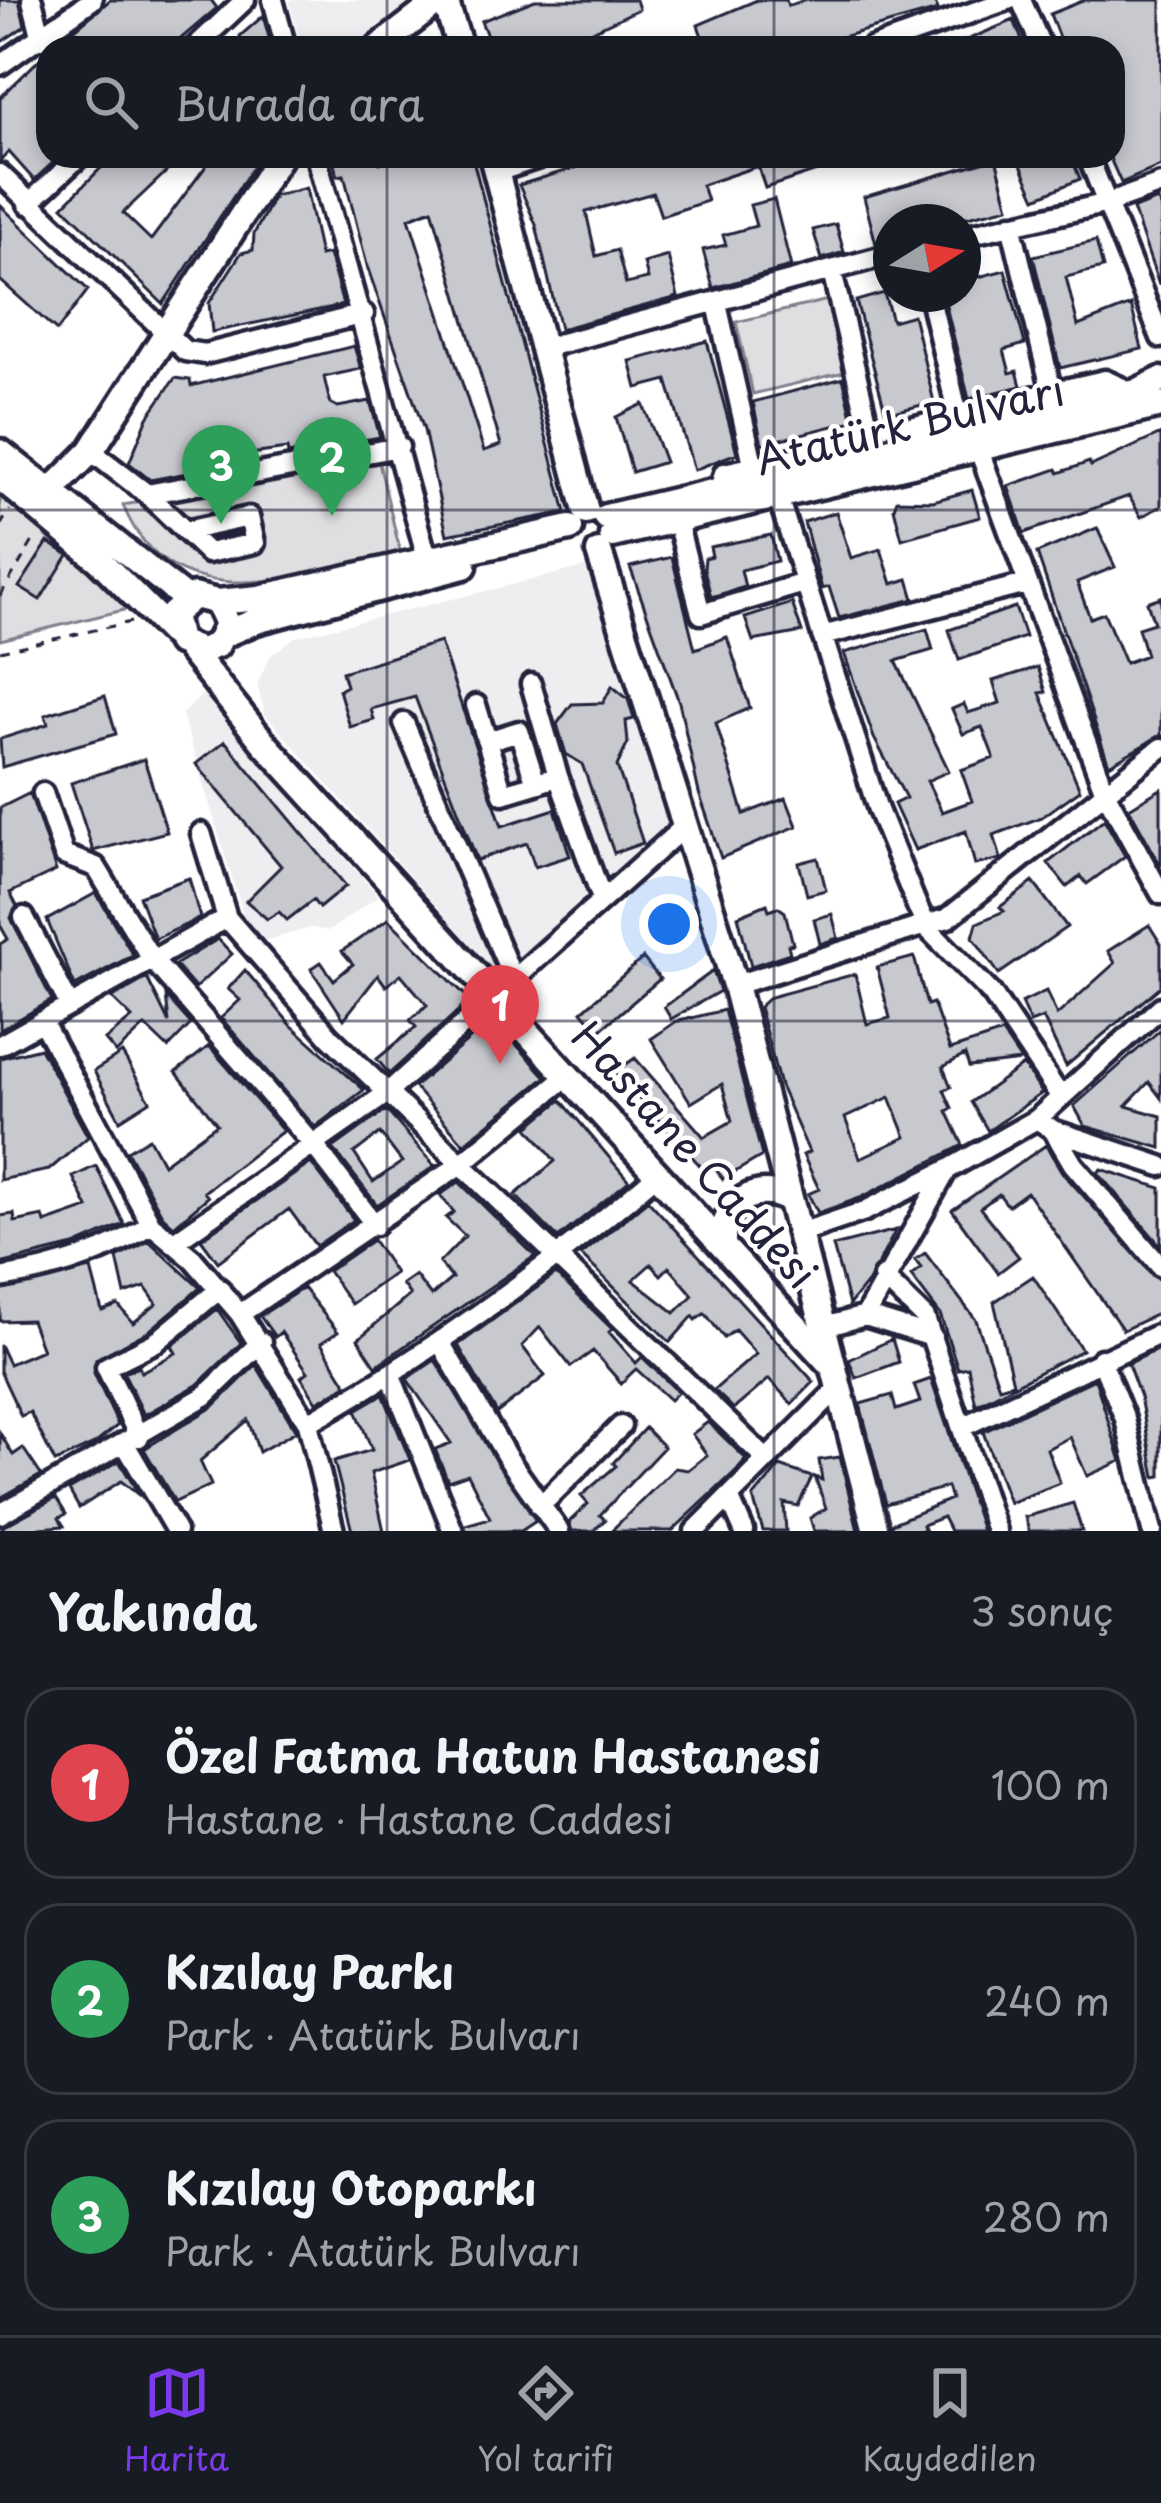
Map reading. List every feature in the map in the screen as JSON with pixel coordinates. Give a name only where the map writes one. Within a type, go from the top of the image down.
[{"type":"main road","points":[[394,36],[443,0],[456,36]]},
{"type":"main road","points":[[50,503],[91,451],[272,168]]},
{"type":"main road","points":[[496,168],[547,347],[591,531],[735,985],[837,1378]]},
{"type":"main road","name":"Atatürk Bulvarı","points":[[591,531],[718,494],[1134,393],[1161,380]]},
{"type":"main road","name":"Atatürk Bulvarı","points":[[591,531],[676,521],[1161,405]]},
{"type":"main road","points":[[75,510],[91,451]]},
{"type":"main road","name":"Hastane Caddesi","points":[[0,452],[173,633],[494,996],[571,1074],[792,1321],[837,1378],[876,1531]]},
{"type":"main road","name":"Hastane Caddesi","points":[[0,477],[50,503],[75,510],[186,598]]},
{"type":"main road","points":[[591,531],[413,578],[221,640],[173,633],[173,614],[186,598],[202,595],[218,602],[259,598],[427,557],[591,531]]},
{"type":"main road","points":[[218,602],[226,616],[221,640]]},
{"type":"main road","name":"Hastane Caddesi","points":[[221,640],[244,703],[286,764]]},
{"type":"main road","points":[[723,1241],[725,1219],[739,1201],[761,1192],[790,1200]]},
{"type":"main road","points":[[792,1321],[811,1329],[824,1327]]},
{"type":"street","points":[[32,0],[40,36]]},
{"type":"street","points":[[45,36],[92,0]]},
{"type":"street","points":[[207,36],[245,0]]},
{"type":"street","points":[[273,0],[283,36]]},
{"type":"street","points":[[905,36],[1008,0]]},
{"type":"street","points":[[1021,0],[1037,36]]},
{"type":"street","points":[[0,65],[36,42]]},
{"type":"street","points":[[28,204],[67,168]]},
{"type":"street","points":[[320,168],[364,314],[427,557]]},
{"type":"street","points":[[1093,168],[1161,338]]},
{"type":"street","points":[[0,174],[185,351],[205,354],[364,314]]},
{"type":"street","points":[[981,232],[1108,203],[1161,184]]},
{"type":"street","points":[[1012,224],[1052,392]]},
{"type":"street","points":[[547,347],[873,259]]},
{"type":"street","points":[[718,494],[724,473],[872,441],[832,271]]},
{"type":"street","points":[[717,304],[754,468]]},
{"type":"street","points":[[933,312],[958,415]]},
{"type":"street","points":[[889,453],[911,428],[958,415],[1106,380],[1134,393]]},
{"type":"street","points":[[147,494],[399,447]]},
{"type":"street","points":[[980,450],[1104,790],[1161,894]]},
{"type":"street","points":[[91,451],[190,530]]},
{"type":"street","points":[[778,497],[878,809],[928,929],[992,994],[1060,1096]]},
{"type":"street","points":[[676,521],[701,614],[804,583]]},
{"type":"street","points":[[822,636],[1026,584]]},
{"type":"street","points":[[531,684],[558,776],[602,896]]},
{"type":"street","points":[[476,705],[503,794],[558,776]]},
{"type":"street","points":[[404,723],[512,976]]},
{"type":"street","points":[[487,741],[519,731],[536,784]]},
{"type":"street","points":[[735,985],[928,929],[948,919],[1161,748]]},
{"type":"street","points":[[43,793],[64,855],[96,867],[151,958],[316,1148],[375,1225]]},
{"type":"street","points":[[174,1242],[316,1148],[386,1094],[512,976],[687,824]]},
{"type":"street","points":[[201,833],[227,918],[386,1094],[764,1457]]},
{"type":"street","points":[[24,917],[70,1006]]},
{"type":"street","points":[[0,1045],[227,918]]},
{"type":"street","points":[[800,1233],[865,1211],[1045,1124],[1060,1096],[1161,1006]]},
{"type":"street","points":[[43,1023],[151,1224],[241,1314],[308,1423],[334,1531]]},
{"type":"street","points":[[241,1314],[461,1164],[571,1074]]},
{"type":"street","points":[[1045,1124],[1161,1166]]},
{"type":"street","points":[[1045,1124],[1161,1267]]},
{"type":"street","points":[[865,1316],[947,1170]]},
{"type":"street","points":[[308,1423],[391,1376],[557,1260],[659,1172]]},
{"type":"street","points":[[0,1278],[102,1251],[151,1224]]},
{"type":"street","points":[[883,1277],[926,1318],[996,1531]]},
{"type":"street","points":[[176,1531],[132,1440],[106,1367],[156,1342],[220,1289]]},
{"type":"street","points":[[824,1327],[865,1316],[932,1337]]},
{"type":"street","points":[[964,1426],[1161,1333]]},
{"type":"street","points":[[0,1514],[206,1396],[261,1342]]},
{"type":"street","points":[[440,1342],[547,1523],[621,1426]]},
{"type":"street","points":[[1101,1359],[1125,1419],[1152,1531]]},
{"type":"street","points":[[391,1376],[453,1531]]},
{"type":"street","points":[[694,1531],[730,1499],[837,1378]]},
{"type":"street","points":[[730,1499],[744,1531]]},
{"type":"path","points":[[0,596],[50,503]]},
{"type":"path","points":[[0,651],[173,633]]},
{"type":"shaded area","points":[[289,0],[414,0],[372,36],[299,36]]},
{"type":"shaded area","points":[[832,299],[849,371],[753,394],[736,322]]},
{"type":"shaded area","points":[[379,463],[400,551],[284,578],[207,579],[173,567],[145,543],[123,505]]},
{"type":"shaded area","points":[[0,493],[132,608],[0,640]]},
{"type":"shaded area","points":[[594,565],[677,831],[499,976],[265,714],[257,684],[270,656],[295,637]]},
{"type":"shaded area","points":[[204,693],[378,896],[329,931],[311,928],[256,943],[247,927],[182,714]]},
{"type":"building","points":[[0,0],[19,0],[25,26],[0,43]]},
{"type":"building","points":[[110,0],[211,0],[217,8],[184,36],[66,36]]},
{"type":"building","points":[[535,0],[636,0],[639,9],[582,36],[487,36],[481,21]]},
{"type":"building","points":[[757,0],[786,0],[788,6],[805,0],[934,0],[938,10],[846,36],[702,36],[698,25]]},
{"type":"building","points":[[1085,0],[1161,0],[1161,166],[1121,183],[1114,168],[1125,168],[1125,36],[1058,36],[1050,14]]},
{"type":"building","points":[[263,16],[269,36],[240,36]]},
{"type":"building","points":[[1014,20],[1020,36],[976,36]]},
{"type":"building","points":[[36,63],[36,168],[47,168],[34,180],[9,152],[0,161],[0,98]]},
{"type":"building","points":[[101,168],[170,168],[123,213],[151,240],[205,168],[252,168],[163,304],[63,206]]},
{"type":"building","points":[[335,168],[475,168],[566,512],[447,535],[424,430],[368,269],[344,175],[337,176]],"holes":[[[432,209],[501,445],[484,451],[409,218]]]},
{"type":"building","points":[[575,168],[752,168],[702,185],[707,201],[661,216],[653,193],[586,212],[596,256],[617,250],[626,284],[648,279],[644,263],[668,256],[678,297],[560,329],[536,225],[519,185]]},
{"type":"building","points":[[759,168],[823,168],[823,169],[765,188]]},
{"type":"building","points":[[962,168],[999,168],[1009,207],[981,214],[981,204],[873,204],[873,232],[864,197]]},
{"type":"building","points":[[1022,168],[1076,168],[1080,179],[1036,198]]},
{"type":"building","points":[[306,188],[320,256],[329,254],[343,305],[212,332],[209,303],[241,253],[253,250],[254,234],[274,196]]},
{"type":"building","points":[[774,199],[791,267],[713,288],[703,250],[726,245],[723,235],[756,226],[750,205]]},
{"type":"building","points":[[1158,200],[1161,208],[1159,285],[1133,209]]},
{"type":"building","points":[[0,205],[88,290],[57,331],[0,280]]},
{"type":"building","points":[[836,224],[844,252],[822,259],[813,230]]},
{"type":"building","points":[[1096,241],[1103,268],[1066,277],[1078,326],[1131,305],[1142,349],[1060,368],[1033,256]]},
{"type":"building","points":[[1005,270],[1025,344],[1004,350],[1010,373],[1017,371],[1021,386],[969,399],[947,312],[981,312],[981,276]]},
{"type":"building","points":[[873,296],[873,312],[889,312],[892,321],[913,315],[934,402],[886,414],[856,301]]},
{"type":"building","points":[[707,341],[737,453],[694,470],[667,380],[637,388],[630,361]]},
{"type":"building","points":[[354,346],[361,369],[324,377],[330,403],[338,407],[370,401],[380,437],[288,454],[287,449],[244,455],[213,462],[214,468],[150,480],[129,463],[148,417],[175,378],[190,380],[191,386]]},
{"type":"building","points":[[843,378],[853,421],[762,444],[753,402]]},
{"type":"building","points":[[643,404],[665,462],[632,472],[616,417]]},
{"type":"building","points":[[1161,434],[1161,506],[1141,517],[1129,496],[1024,533],[1008,486],[1057,469],[1059,473],[1089,462],[1091,466]]},
{"type":"building","points":[[972,490],[980,517],[902,539],[894,508],[897,500],[933,501]]},
{"type":"building","points":[[836,512],[851,558],[881,549],[892,584],[908,579],[914,599],[839,618],[829,587],[822,589],[804,522]]},
{"type":"building","points":[[1097,528],[1115,567],[1077,582],[1090,618],[1104,613],[1125,663],[1146,655],[1138,628],[1154,623],[1147,602],[1161,597],[1161,735],[1109,765],[1037,553]]},
{"type":"building","points":[[771,535],[777,561],[741,570],[745,587],[711,597],[704,569],[705,558],[712,556],[710,547]]},
{"type":"building","points":[[48,542],[68,555],[40,600],[19,587]]},
{"type":"building","points":[[672,557],[695,649],[727,637],[750,708],[716,723],[744,814],[786,798],[797,826],[721,858],[699,793],[679,702],[630,567]]},
{"type":"building","points":[[792,603],[802,632],[753,641],[745,618]]},
{"type":"building","points":[[1015,607],[1025,637],[959,660],[949,630]]},
{"type":"building","points":[[927,629],[933,650],[896,661],[949,771],[927,781],[942,812],[972,801],[961,770],[994,758],[982,727],[963,734],[952,709],[964,704],[968,713],[1000,703],[993,681],[1038,667],[1046,692],[1040,693],[1080,790],[1042,817],[994,835],[1001,859],[975,865],[966,831],[915,850],[894,804],[906,798],[874,738],[844,653]]},
{"type":"building","points":[[440,642],[502,826],[555,809],[570,856],[535,867],[527,843],[477,860],[415,697],[371,709],[374,720],[350,727],[339,690],[346,686],[342,672]]},
{"type":"building","points":[[612,686],[628,699],[634,719],[626,721],[628,743],[617,766],[643,843],[614,853],[582,764],[566,754],[557,724],[572,704],[603,703]]},
{"type":"building","points":[[105,696],[116,734],[2,767],[0,739],[48,724],[45,715]]},
{"type":"building","points":[[225,741],[346,886],[319,908],[313,900],[287,920],[279,912],[267,919],[246,901],[281,866],[196,764]]},
{"type":"building","points":[[144,759],[167,832],[93,851],[71,783]]},
{"type":"building","points":[[1161,789],[1161,866],[1129,808]]},
{"type":"building","points":[[30,793],[56,871],[10,893],[17,906],[11,918],[52,1000],[0,1030],[0,944],[8,939],[0,925],[0,808]]},
{"type":"building","points":[[1104,819],[1125,856],[1087,884],[1081,876],[1067,887],[1048,863]]},
{"type":"building","points":[[818,858],[826,890],[807,895],[799,863]]},
{"type":"building","points":[[189,878],[200,918],[155,939],[139,896]]},
{"type":"building","points":[[1033,882],[1067,927],[999,974],[973,937],[977,923],[1004,911],[1000,907]]},
{"type":"building","points":[[96,893],[133,955],[75,986],[47,920]]},
{"type":"building","points":[[767,904],[769,910],[778,907],[785,912],[793,944],[788,945],[790,953],[751,966],[738,916]]},
{"type":"building","points":[[832,914],[838,938],[820,944],[814,919]]},
{"type":"building","points":[[388,919],[470,1000],[389,1074],[377,1059],[416,1027],[410,1020],[427,1005],[401,974],[386,986],[378,975],[344,1019],[311,969],[321,962],[334,980],[353,964],[342,951]]},
{"type":"building","points":[[1149,925],[1161,944],[1161,986],[1066,1066],[1043,1018],[1030,1023],[1021,1003],[1046,991],[1057,1015],[1115,963],[1108,951]]},
{"type":"building","points":[[218,939],[232,954],[195,988],[175,965]]},
{"type":"building","points":[[914,957],[927,1005],[933,1003],[950,1050],[1002,1033],[1021,1061],[969,1067],[965,1055],[943,1067],[951,1087],[944,1090],[952,1108],[947,1111],[963,1145],[860,1198],[818,1213],[808,1194],[819,1189],[803,1155],[809,1152],[780,1086],[759,1007],[770,997],[855,974],[867,1024],[890,1018],[877,967]],"holes":[[[890,1097],[906,1137],[860,1158],[845,1118]]]},
{"type":"building","points":[[643,958],[660,979],[599,1031],[582,1011]]},
{"type":"building","points":[[245,970],[291,1025],[364,1090],[315,1127],[221,1018],[240,1000],[228,989]]},
{"type":"building","points":[[713,971],[720,991],[671,1019],[664,1007]]},
{"type":"building","points":[[147,978],[169,1023],[166,996],[191,1024],[168,1048],[145,1026],[116,1053],[105,1040],[132,1018],[112,998]]},
{"type":"building","points":[[724,1010],[762,1156],[723,1179],[714,1167],[705,1171],[615,1072],[635,1058],[704,1137],[732,1121],[722,1084],[691,1103],[651,1039],[675,1022]]},
{"type":"building","points":[[493,1019],[546,1077],[464,1144],[414,1087]]},
{"type":"building","points":[[1161,1029],[1161,1098],[1149,1082],[1126,1106],[1161,1116],[1161,1148],[1085,1126],[1074,1106]]},
{"type":"building","points":[[209,1046],[283,1131],[204,1192],[208,1197],[174,1226],[162,1215],[127,1151],[149,1138],[163,1164],[217,1124],[176,1072]]},
{"type":"building","points":[[40,1048],[88,1137],[49,1170],[0,1180],[0,1058]]},
{"type":"building","points":[[122,1053],[150,1101],[120,1120],[94,1071]]},
{"type":"building","points":[[1023,1065],[1042,1093],[988,1131],[971,1102]]},
{"type":"building","points":[[561,1100],[629,1181],[558,1238],[515,1195],[555,1161],[528,1127]]},
{"type":"building","points":[[386,1110],[435,1166],[377,1205],[333,1148]],"holes":[[[380,1133],[402,1162],[373,1182],[354,1153]]]},
{"type":"building","points":[[1046,1145],[1062,1172],[1161,1282],[1161,1312],[1123,1330],[1027,1192],[1008,1206],[999,1194],[980,1208],[1019,1257],[998,1273],[952,1210]]},
{"type":"building","points":[[311,1163],[354,1220],[316,1246],[289,1209],[218,1262],[201,1239]]},
{"type":"building","points":[[96,1166],[124,1224],[74,1246],[0,1264],[0,1216],[14,1214],[15,1222],[43,1216],[45,1223],[88,1208],[73,1177]]},
{"type":"building","points":[[1101,1169],[1161,1188],[1161,1246],[1098,1173]]},
{"type":"building","points":[[459,1182],[535,1256],[376,1366],[358,1339],[410,1295],[402,1284],[415,1275],[431,1296],[452,1278],[439,1263],[465,1236],[446,1218],[454,1212],[440,1195]]},
{"type":"building","points":[[648,1200],[814,1382],[792,1404],[769,1379],[734,1409],[714,1390],[756,1354],[735,1330],[724,1338],[705,1313],[696,1320],[693,1316],[670,1342],[581,1255]],"holes":[[[651,1264],[661,1275],[669,1267],[693,1295],[675,1313],[633,1280]]]},
{"type":"building","points":[[896,1230],[870,1279],[849,1305],[833,1246]]},
{"type":"building","points":[[373,1240],[395,1273],[351,1304],[328,1271]]},
{"type":"building","points":[[149,1241],[200,1288],[149,1331],[96,1359],[94,1373],[118,1425],[96,1443],[55,1462],[30,1412],[21,1416],[0,1371],[0,1345],[9,1364],[42,1350],[31,1320],[0,1321],[0,1291],[91,1269],[102,1311],[118,1305],[133,1323],[157,1304],[145,1287],[125,1294],[117,1258]]},
{"type":"building","points":[[925,1253],[976,1320],[999,1387],[1013,1383],[994,1302],[1033,1276],[1082,1350],[976,1405],[968,1367],[958,1369],[940,1314],[911,1276],[921,1268],[915,1260]]},
{"type":"building","points":[[556,1274],[612,1329],[609,1332],[636,1363],[642,1357],[678,1392],[670,1400],[636,1369],[621,1383],[593,1351],[571,1367],[540,1327],[522,1346],[545,1376],[497,1413],[458,1345]]},
{"type":"building","points":[[303,1288],[338,1332],[321,1343],[347,1385],[317,1402],[301,1377],[308,1372],[281,1332],[275,1337],[260,1316]]},
{"type":"building","points":[[217,1309],[241,1343],[197,1385],[144,1415],[124,1373],[139,1366],[141,1372],[176,1353],[172,1346]]},
{"type":"building","points":[[892,1339],[899,1362],[856,1378],[849,1360]]},
{"type":"building","points":[[1161,1348],[1161,1476],[1155,1477],[1140,1397],[1128,1364]]},
{"type":"building","points":[[435,1360],[536,1521],[521,1531],[466,1531],[465,1525],[490,1518],[468,1474],[448,1481],[435,1449],[451,1443],[407,1379]]},
{"type":"building","points":[[256,1365],[296,1431],[259,1452],[248,1420],[200,1461],[211,1485],[175,1502],[144,1449],[214,1406]]},
{"type":"building","points":[[931,1379],[982,1531],[950,1531],[943,1517],[922,1525],[925,1531],[892,1531],[891,1524],[951,1499],[947,1487],[886,1504],[860,1404],[892,1395],[896,1410],[920,1402],[914,1385]]},
{"type":"building","points":[[1095,1379],[1121,1461],[1087,1476],[1070,1437],[1047,1449],[1060,1483],[1009,1503],[983,1432]]},
{"type":"building","points":[[383,1394],[410,1460],[371,1473],[384,1531],[352,1531],[334,1461],[372,1450],[356,1410]]},
{"type":"building","points":[[708,1422],[746,1459],[740,1467],[672,1531],[611,1531],[675,1468],[688,1470],[707,1455],[692,1434]]},
{"type":"building","points":[[645,1428],[664,1447],[600,1515],[605,1520],[593,1531],[572,1531],[569,1522],[588,1504],[581,1496],[616,1466],[613,1463]]},
{"type":"building","points":[[0,1433],[13,1455],[23,1448],[41,1475],[0,1498]]},
{"type":"building","points":[[840,1457],[858,1531],[814,1531],[810,1518],[826,1508],[815,1477],[822,1480],[819,1460]]},
{"type":"building","points":[[119,1461],[140,1496],[121,1481],[79,1508],[69,1490]]},
{"type":"building","points":[[780,1466],[812,1477],[798,1506],[784,1503],[786,1531],[763,1531],[753,1498]]},
{"type":"building","points":[[56,1498],[66,1514],[59,1518],[64,1526],[5,1531],[2,1527]]},
{"type":"building","points":[[1073,1503],[1082,1531],[1029,1531],[1025,1517]]},
{"type":"place","name":"Kızılay Parkı","points":[[332,516]]},
{"type":"place","name":"Kızılay Otoparkı","points":[[221,524]]},
{"type":"place","name":"Özel Fatma Hatun Hastanesi","points":[[500,1064]]}]
